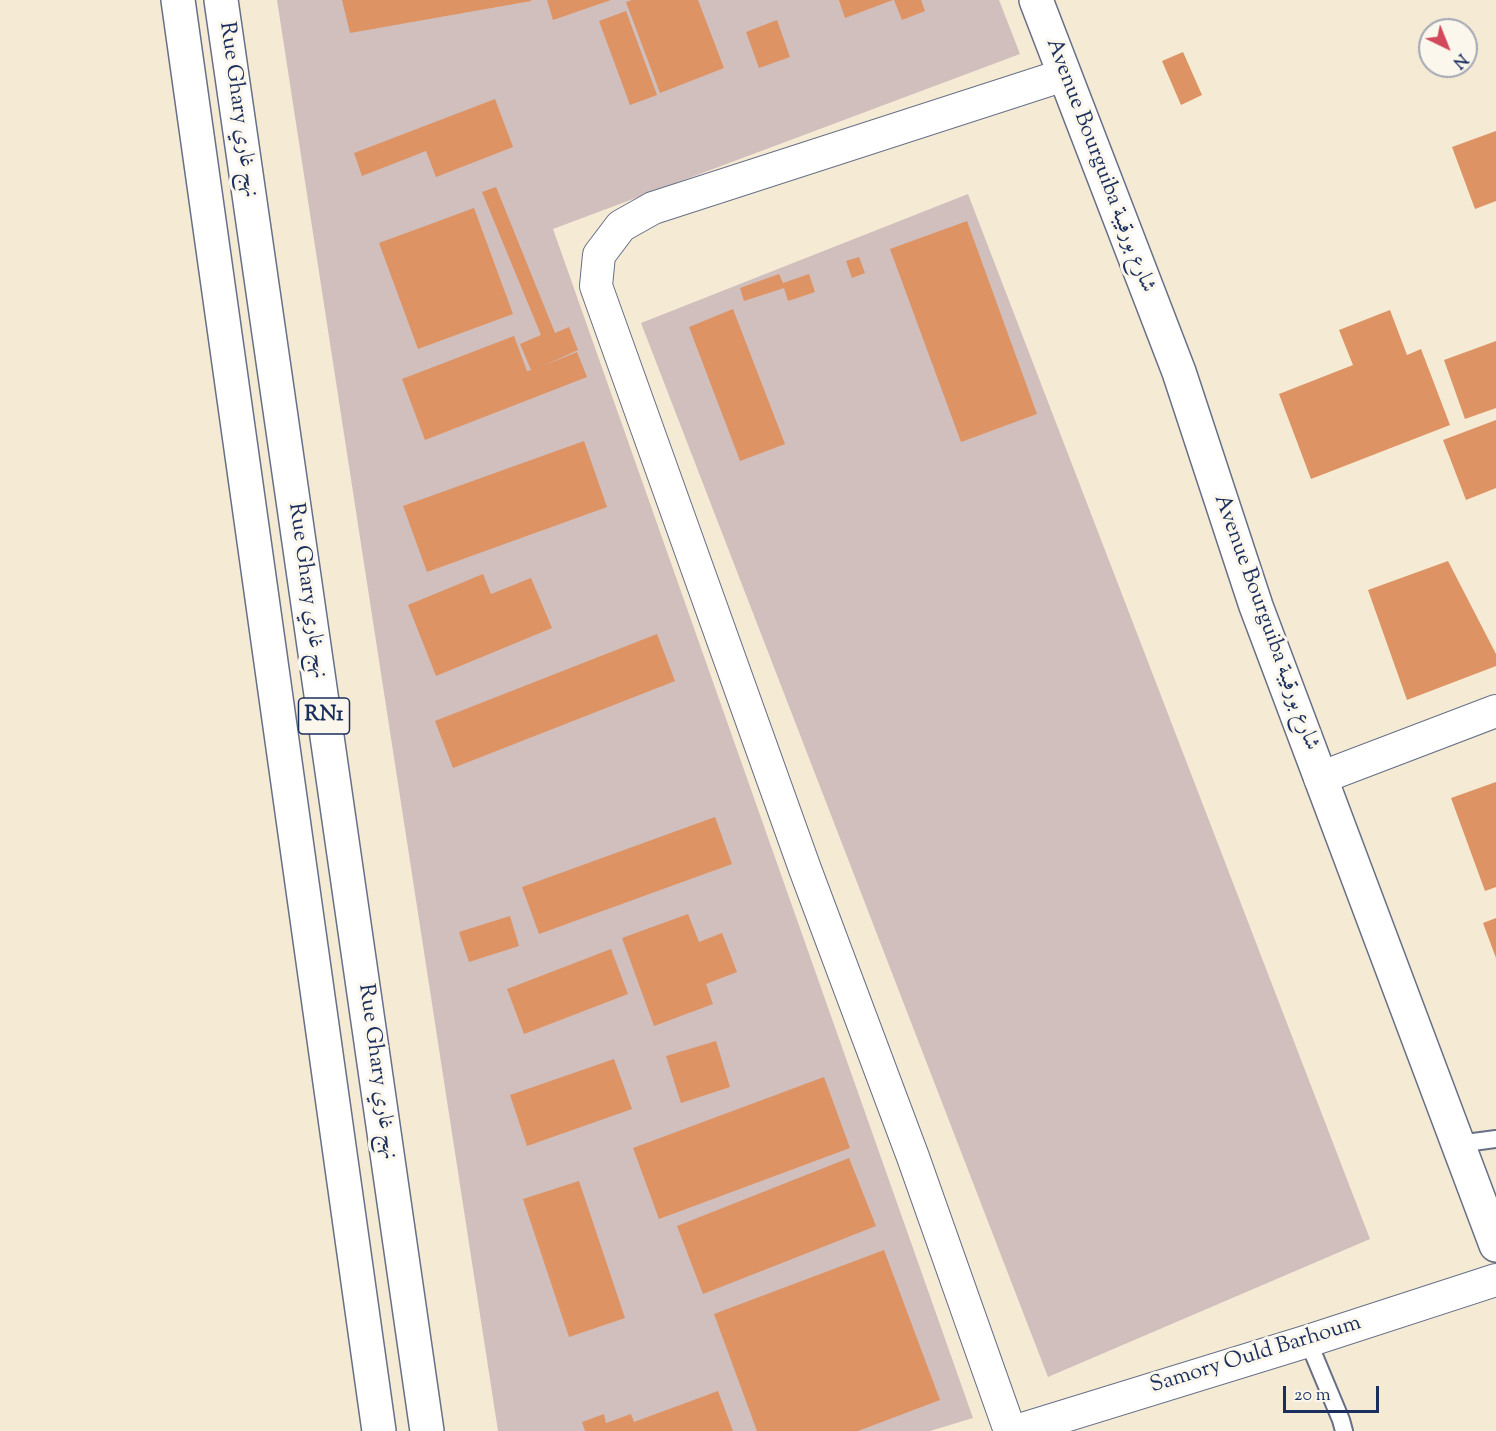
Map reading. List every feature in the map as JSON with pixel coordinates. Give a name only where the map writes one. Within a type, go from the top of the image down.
[{"type":"main road","name":"Rue Ghary نهج غاري","points":[[178,0],[379,1431]]},
{"type":"main road","name":"Rue Ghary نهج غاري","points":[[221,0],[427,1431]]},
{"type":"main road","name":"Avenue Bourguiba شارع بورقيبة","points":[[1036,0],[1179,372],[1256,606],[1496,1245]]},
{"type":"street","points":[[1010,1431],[913,1157],[805,869],[596,286],[599,255],[621,226],[653,208],[1064,75]]},
{"type":"street","points":[[1320,778],[1496,711]]},
{"type":"street","name":"Samory Ould Barhoum","points":[[1016,1431],[1496,1280]]},
{"type":"lane","points":[[1458,1144],[1496,1139]]},
{"type":"lane","points":[[1308,1341],[1344,1431]]},
{"type":"shaded area","points":[[277,0],[999,0],[1020,54],[553,229],[973,1418],[930,1431],[498,1431]]},
{"type":"shaded area","points":[[968,194],[1370,1239],[1048,1377],[641,323]]},
{"type":"building","points":[[342,0],[531,0],[531,1],[350,33]]},
{"type":"building","points":[[547,0],[611,0],[553,20]]},
{"type":"building","points":[[632,0],[698,0],[724,68],[660,93],[626,2]]},
{"type":"building","points":[[839,0],[893,0],[845,18]]},
{"type":"building","points":[[894,0],[921,0],[925,11],[902,20]]},
{"type":"building","points":[[626,11],[657,95],[630,105],[599,21]]},
{"type":"building","points":[[777,20],[790,57],[759,68],[746,32]]},
{"type":"building","points":[[1183,52],[1202,95],[1181,105],[1162,61]]},
{"type":"building","points":[[495,99],[513,147],[436,177],[426,151],[362,176],[354,153]]},
{"type":"building","points":[[1496,131],[1496,201],[1475,209],[1452,147]]},
{"type":"building","points":[[496,187],[555,333],[569,327],[578,350],[545,365],[577,352],[587,377],[425,440],[402,379],[514,336],[527,371],[531,370],[520,344],[541,335],[482,192]]},
{"type":"building","points":[[474,208],[513,314],[418,349],[379,243]]},
{"type":"building","points":[[967,221],[1037,414],[961,442],[890,249]]},
{"type":"building","points":[[859,257],[865,273],[852,278],[846,261]]},
{"type":"building","points":[[779,274],[783,283],[809,274],[815,292],[788,301],[784,288],[744,301],[740,288]]},
{"type":"building","points":[[733,309],[785,444],[740,461],[689,327]]},
{"type":"building","points":[[1390,310],[1407,355],[1421,349],[1450,425],[1311,479],[1279,394],[1353,365],[1339,330]]},
{"type":"building","points":[[1496,341],[1496,408],[1465,419],[1444,360]]},
{"type":"building","points":[[1496,420],[1496,488],[1466,500],[1443,440]]},
{"type":"building","points":[[584,441],[607,507],[427,572],[403,506]]},
{"type":"building","points":[[1448,561],[1496,654],[1496,666],[1407,700],[1368,590]]},
{"type":"building","points":[[483,574],[491,594],[531,578],[552,628],[436,676],[408,605]]},
{"type":"building","points":[[657,634],[675,681],[453,768],[435,721]]},
{"type":"building","points":[[1496,782],[1496,887],[1485,891],[1451,798]]},
{"type":"building","points":[[715,817],[732,864],[539,934],[522,887]]},
{"type":"building","points":[[688,914],[699,942],[722,933],[737,972],[706,984],[713,1004],[654,1026],[622,938]]},
{"type":"building","points":[[510,916],[519,946],[469,962],[459,932]]},
{"type":"building","points":[[1496,918],[1496,958],[1483,923]]},
{"type":"building","points":[[611,949],[628,994],[524,1034],[507,989]]},
{"type":"building","points":[[716,1041],[730,1087],[681,1103],[666,1056]]},
{"type":"building","points":[[614,1059],[632,1109],[527,1146],[510,1095]]},
{"type":"building","points":[[824,1077],[850,1148],[659,1219],[633,1148]]},
{"type":"building","points":[[849,1158],[876,1226],[703,1294],[677,1226]]},
{"type":"building","points":[[579,1181],[625,1318],[569,1337],[523,1199]]},
{"type":"building","points":[[884,1250],[940,1400],[858,1431],[757,1431],[714,1314]]},
{"type":"building","points":[[718,1391],[733,1431],[585,1431],[582,1422],[604,1414],[606,1423],[631,1414],[634,1422]]}]
